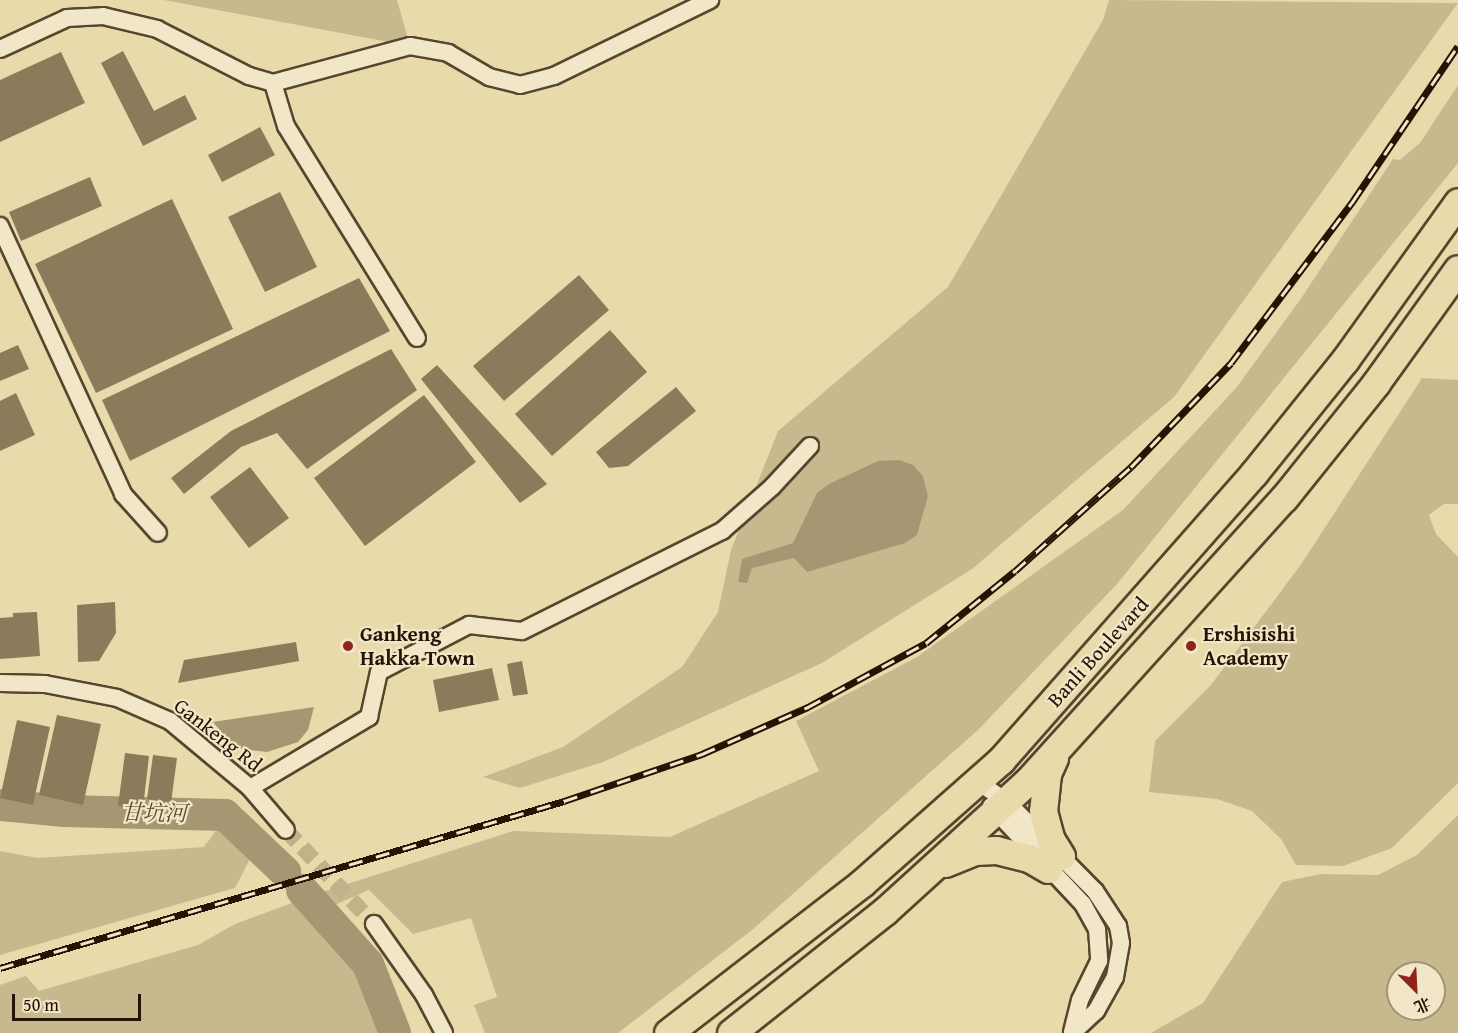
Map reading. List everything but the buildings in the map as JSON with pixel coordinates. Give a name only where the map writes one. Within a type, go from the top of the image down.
[{"type":"main road","name":"Banli Boulevard","points":[[668,1033],[862,883],[977,781],[1111,639],[1254,473],[1346,360],[1458,202]]},
{"type":"main road","name":"Banli Boulevard","points":[[731,1033],[933,868],[1000,807],[1058,748],[1284,498],[1376,383],[1458,269]]},
{"type":"main road","points":[[933,868],[975,852],[996,850],[1055,862],[1043,811],[1047,774],[1058,748]]},
{"type":"street","points":[[0,49],[67,18],[103,16],[157,29],[249,76],[273,83],[410,46],[448,53],[489,77],[520,85],[554,76],[710,0]]},
{"type":"street","points":[[273,83],[286,126],[417,338]]},
{"type":"street","points":[[0,226],[123,494],[158,532]]},
{"type":"street","points":[[250,788],[369,717],[379,672],[470,625],[522,631],[722,531],[772,487],[810,446]]},
{"type":"street","name":"Gankeng Rd","points":[[0,683],[80,689],[117,698],[149,711],[191,737],[250,788],[286,830]]},
{"type":"street","points":[[977,781],[1055,862],[1091,915],[1101,943],[1099,961],[1080,1000],[1072,1033]]},
{"type":"street","points":[[374,924],[424,995],[444,1033]]},
{"type":"shaded area","points":[[164,0],[397,0],[410,46]]},
{"type":"shaded area","points":[[1109,0],[1458,3],[1174,397],[972,569],[822,663],[603,762],[520,788],[483,777],[563,747],[682,667],[718,612],[731,550],[778,431],[948,287],[1103,20]]},
{"type":"shaded area","points":[[1458,85],[1458,163],[1117,584],[978,730],[752,930],[618,1033],[485,1033],[474,1005],[497,997],[471,918],[413,934],[369,890],[314,914],[352,956],[379,1033],[0,1033],[0,985],[26,976],[39,991],[198,945],[235,924],[316,894],[513,831],[670,837],[819,771],[796,721],[917,657],[1123,510],[1236,388],[1300,300],[1393,159],[1400,160],[1420,143]]},
{"type":"shaded area","points":[[1422,378],[1458,380],[1458,504],[1444,504],[1429,515],[1436,534],[1458,557],[1458,783],[1392,848],[1343,866],[1296,865],[1281,839],[1252,811],[1217,799],[1149,792],[1155,741],[1211,685],[1302,563]]},
{"type":"shaded area","points":[[899,460],[913,465],[923,476],[928,496],[917,535],[905,543],[807,572],[794,558],[752,568],[747,583],[738,582],[742,559],[793,543],[817,493],[829,484],[878,461]]},
{"type":"shaded area","points":[[314,707],[308,730],[298,742],[267,752],[235,748],[213,722]]},
{"type":"shaded area","points":[[1458,815],[1458,1033],[1151,1033],[1203,1003],[1282,882],[1321,874],[1378,875],[1417,855]]},
{"type":"shaded area","points":[[223,821],[242,836],[252,855],[235,888],[0,955],[0,851],[38,858],[204,847]]},
{"type":"waterway","name":"甘坑河","points":[[0,805],[65,811],[225,815],[285,872]]},
{"type":"waterway","name":"甘坑河","points":[[302,890],[368,964],[395,1033]]},
{"type":"tunnel","points":[[286,830],[374,924]]},
{"type":"railway","points":[[0,968],[564,801],[702,754],[808,707],[926,643],[1015,571],[1131,467],[1231,363],[1353,201],[1458,46]]},
{"type":"place","name":"Gankeng Hakka Town","points":[[348,646]]},
{"type":"place","name":"Ershisishi Academy","points":[[1191,646]]}]
